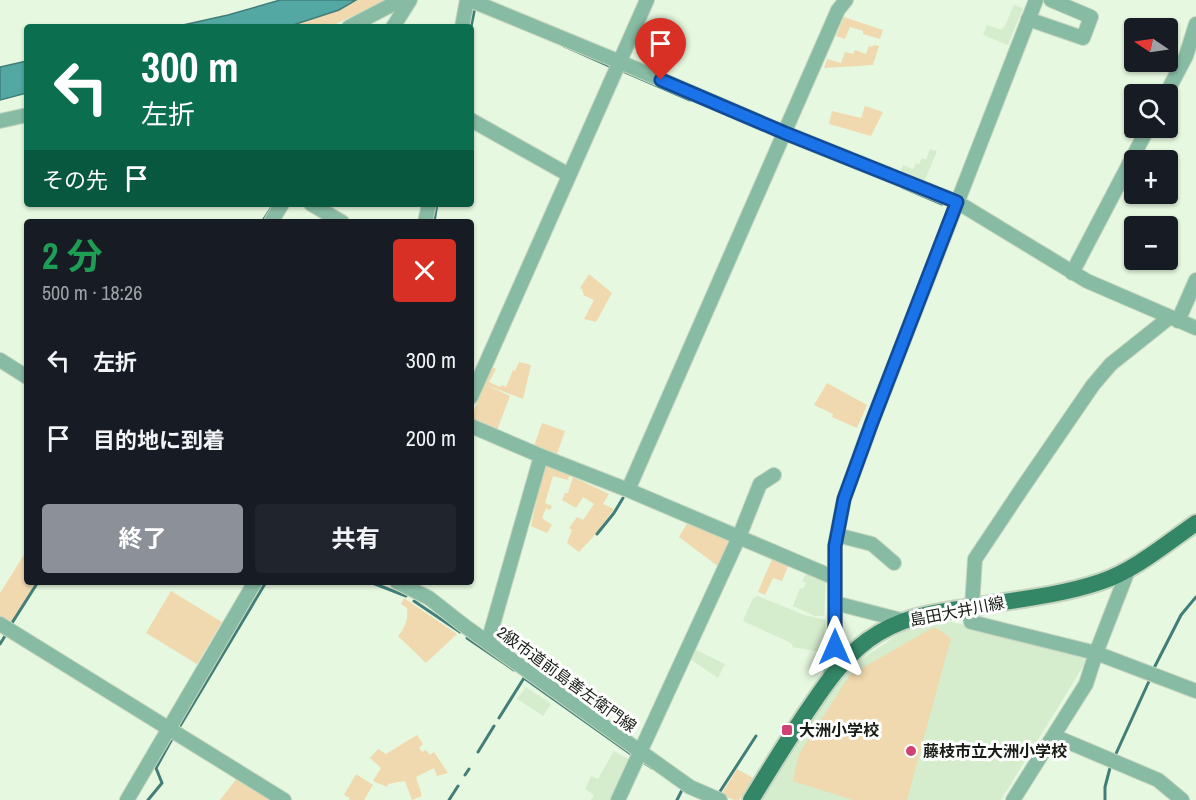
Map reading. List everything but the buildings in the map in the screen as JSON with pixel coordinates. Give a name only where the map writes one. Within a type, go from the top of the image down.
[{"type":"main road","name":"島田大井川線","points":[[751,800],[785,744],[830,678],[846,658],[868,640],[894,624],[924,614],[1061,592],[1101,582],[1129,568],[1196,523]]},
{"type":"street","points":[[355,24],[401,0]]},
{"type":"street","points":[[395,24],[410,0]]},
{"type":"street","points":[[463,24],[468,0],[620,62],[785,133],[957,202],[1087,281],[1196,328]]},
{"type":"street","points":[[474,391],[647,0]]},
{"type":"street","points":[[628,490],[838,10],[846,0]]},
{"type":"street","points":[[830,678],[835,647],[837,535],[844,499],[1036,0]]},
{"type":"street","points":[[1028,19],[1083,38],[1091,17],[1051,0]]},
{"type":"street","points":[[1171,84],[1186,56],[1196,24]]},
{"type":"street","points":[[0,121],[24,116]]},
{"type":"street","points":[[474,122],[569,175]]},
{"type":"street","points":[[1072,273],[1143,138]]},
{"type":"street","points":[[316,207],[337,219]]},
{"type":"street","points":[[1196,280],[1174,319],[1111,364],[1093,385],[975,559],[970,607],[971,622],[1096,653],[1196,691]]},
{"type":"street","points":[[0,360],[24,375]]},
{"type":"street","points":[[474,427],[835,578]]},
{"type":"street","points":[[488,642],[541,456]]},
{"type":"street","points":[[618,800],[739,537],[760,484],[774,475]]},
{"type":"street","points":[[837,535],[872,544],[894,563]]},
{"type":"street","points":[[1013,800],[1086,684],[1129,568]]},
{"type":"street","points":[[127,800],[253,585]]},
{"type":"street","name":"2級市道前島善左衛門線","points":[[403,585],[429,598],[690,787],[720,800]]},
{"type":"street","points":[[835,603],[905,621]]},
{"type":"street","points":[[0,624],[284,800]]},
{"type":"street","points":[[1054,736],[1158,780],[1182,800]]},
{"type":"shaded area","points":[[356,0],[385,0],[336,24],[296,24],[339,10]]},
{"type":"shaded area","points":[[1014,5],[1023,8],[1008,45],[983,35],[987,25],[1001,30],[1004,28]]},
{"type":"shaded area","points":[[844,17],[883,30],[880,39],[850,27],[845,39],[836,36]]},
{"type":"shaded area","points":[[869,46],[879,46],[873,65],[824,68],[827,59],[841,63],[845,52],[853,54],[855,50],[866,54]]},
{"type":"shaded area","points":[[865,106],[883,112],[871,136],[829,124],[832,111],[861,118]]},
{"type":"shaded area","points":[[930,149],[937,151],[924,182],[900,173],[903,165],[913,169],[922,158],[926,160]]},
{"type":"shaded area","points":[[589,274],[612,293],[596,322],[584,319],[594,300],[583,295],[583,290],[580,288]]},
{"type":"shaded area","points":[[494,358],[497,359],[493,367],[496,369],[489,382],[500,387],[502,385],[506,387],[519,362],[531,365],[523,399],[486,385],[510,396],[497,430],[474,420],[474,411]]},
{"type":"shaded area","points":[[827,383],[867,405],[857,428],[832,417],[833,414],[814,405]]},
{"type":"shaded area","points":[[542,423],[565,431],[557,454],[534,446]]},
{"type":"shaded area","points":[[544,465],[570,474],[568,480],[553,476],[545,503],[552,506],[550,510],[546,508],[542,518],[552,525],[547,533],[531,526]]},
{"type":"shaded area","points":[[573,477],[609,494],[603,504],[614,509],[579,552],[567,543],[572,530],[569,528],[577,517],[583,520],[594,504],[583,497],[576,508],[562,500],[565,493],[568,493]]},
{"type":"shaded area","points":[[688,522],[733,541],[719,567],[679,537]]},
{"type":"shaded area","points":[[24,555],[24,585],[35,585],[11,624],[0,617],[0,593]]},
{"type":"shaded area","points":[[772,559],[788,566],[782,581],[773,578],[765,595],[758,592]]},
{"type":"shaded area","points":[[807,572],[826,578],[824,616],[815,616],[793,606],[800,588],[803,589],[806,583],[802,581]]},
{"type":"shaded area","points":[[171,591],[222,622],[197,664],[146,633]]},
{"type":"shaded area","points":[[758,596],[804,615],[826,620],[822,652],[792,647],[793,645],[789,642],[743,621],[753,598]]},
{"type":"shaded area","points":[[404,598],[457,634],[426,663],[398,636],[407,619],[407,608],[401,604]]},
{"type":"shaded area","name":"藤枝市立大洲小学校","points":[[939,619],[1090,655],[1001,800],[759,800],[823,701],[853,665],[912,625]]},
{"type":"shaded area","points":[[934,627],[951,638],[907,800],[853,800],[793,781],[799,754],[850,675]]},
{"type":"shaded area","points":[[694,649],[725,664],[718,678],[690,659]]},
{"type":"shaded area","points":[[526,687],[551,704],[543,716],[517,699]]},
{"type":"shaded area","points":[[417,735],[423,744],[419,748],[422,752],[426,750],[430,755],[434,752],[448,773],[437,776],[434,768],[416,777],[422,796],[412,800],[405,781],[388,784],[387,787],[373,781],[381,768],[370,758],[378,749],[386,754]]},
{"type":"shaded area","points":[[614,751],[628,759],[610,800],[591,800],[594,795],[585,789],[591,776],[598,779]]},
{"type":"shaded area","points":[[737,769],[753,778],[739,800],[734,800],[721,795]]},
{"type":"shaded area","points":[[356,774],[373,785],[364,800],[349,800],[350,798],[344,795]]},
{"type":"shaded area","points":[[237,778],[273,800],[220,800]]},
{"type":"water","points":[[280,0],[356,0],[339,10],[296,24],[188,24]]},
{"type":"water","points":[[24,62],[24,94],[0,100],[0,67]]},
{"type":"waterway","points":[[472,24],[476,7]]},
{"type":"waterway","points":[[564,46],[609,66]]},
{"type":"waterway","points":[[623,71],[690,100]]},
{"type":"waterway","points":[[902,187],[942,204]]},
{"type":"waterway","points":[[264,219],[272,207]]},
{"type":"waterway","points":[[434,219],[436,207]]},
{"type":"waterway","points":[[597,534],[623,498]]},
{"type":"waterway","points":[[12,623],[36,585]]},
{"type":"waterway","points":[[180,726],[264,585]]},
{"type":"waterway","points":[[378,585],[406,596]]},
{"type":"waterway","points":[[1153,670],[1181,615],[1196,597]]},
{"type":"waterway","points":[[414,601],[460,632]]},
{"type":"waterway","points":[[0,644],[5,636]]},
{"type":"waterway","points":[[467,638],[514,670]]},
{"type":"waterway","points":[[499,718],[524,678],[631,754]]},
{"type":"waterway","points":[[1114,758],[1150,679]]},
{"type":"waterway","points":[[478,752],[494,726]]},
{"type":"waterway","points":[[719,793],[756,736]]},
{"type":"waterway","points":[[148,800],[162,783],[156,768],[172,739]]},
{"type":"waterway","points":[[643,762],[652,768]]},
{"type":"waterway","points":[[1105,800],[1105,787],[1111,764]]},
{"type":"waterway","points":[[465,775],[469,769]]},
{"type":"waterway","points":[[449,800],[458,786]]},
{"type":"waterway","points":[[677,800],[682,788]]},
{"type":"place","name":"大洲小学校","points":[[787,730]]},
{"type":"place","name":"藤枝市立大洲小学校","points":[[911,751]]},
{"type":"route","points":[[661,80],[957,202],[844,499],[835,546],[835,647]]}]
